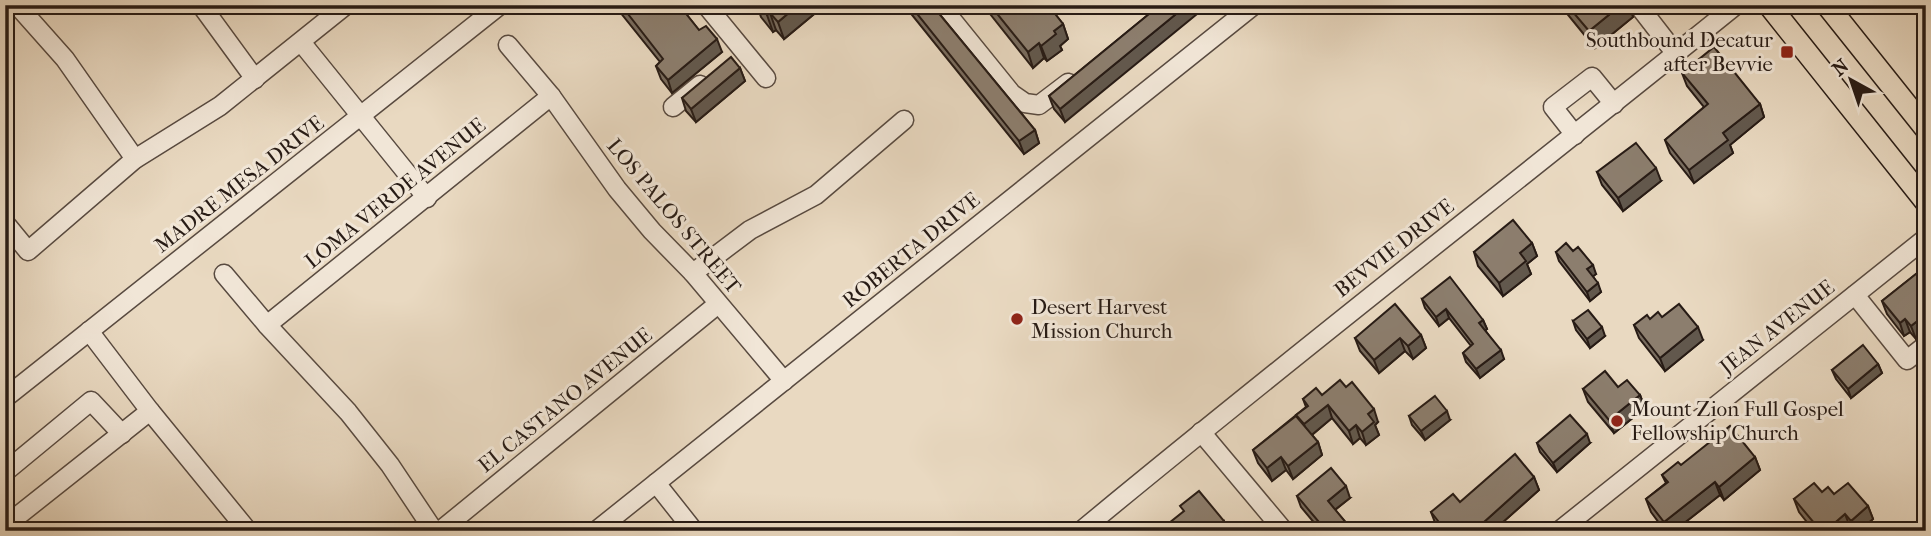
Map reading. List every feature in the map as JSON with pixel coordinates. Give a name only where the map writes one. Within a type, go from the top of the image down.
[{"type":"main road","points":[[1769,5],[1926,202]]},
{"type":"main road","points":[[1827,5],[1926,129]]},
{"type":"street","points":[[17,5],[65,59],[135,159]]},
{"type":"street","points":[[201,5],[255,79]]},
{"type":"street","points":[[5,223],[28,251],[135,159],[220,106],[346,5]]},
{"type":"street","name":"MADRE MESA DRIVE","points":[[5,398],[500,5]]},
{"type":"street","points":[[706,5],[738,54],[766,78]]},
{"type":"street","points":[[940,5],[1012,94],[1025,103],[1038,105],[1082,72]]},
{"type":"street","name":"ROBERTA DRIVE","points":[[596,531],[1254,5]]},
{"type":"street","points":[[1638,5],[1676,54]]},
{"type":"street","name":"BEVVIE DRIVE","points":[[1081,531],[1328,329],[1736,5]]},
{"type":"street","points":[[301,42],[427,198]]},
{"type":"street","name":"LOS PALOS STREET","points":[[508,45],[551,96],[617,189],[652,231],[693,273],[783,381]]},
{"type":"street","points":[[673,107],[713,75]]},
{"type":"street","points":[[1575,135],[1553,107],[1591,76],[1614,104]]},
{"type":"street","name":"LOMA VERDE AVENUE","points":[[267,326],[551,96]]},
{"type":"street","points":[[693,273],[750,230],[816,195],[904,120]]},
{"type":"street","name":"JEAN AVENUE","points":[[1559,531],[1926,238]]},
{"type":"street","points":[[224,274],[267,326],[348,412],[435,531]]},
{"type":"street","points":[[1855,295],[1907,359],[1926,345]]},
{"type":"street","name":"EL CASTANO AVENUE","points":[[440,531],[718,304]]},
{"type":"street","points":[[89,331],[248,531]]},
{"type":"street","points":[[5,472],[91,401],[122,434]]},
{"type":"street","points":[[5,526],[150,411]]},
{"type":"street","points":[[1201,432],[1284,531]]},
{"type":"street","points":[[656,483],[694,531]]},
{"type":"building","points":[[621,5],[679,5],[699,30],[706,26],[717,39],[668,80],[656,66],[663,59]]},
{"type":"building","points":[[759,5],[798,5],[778,22],[770,13],[767,15]]},
{"type":"building","points":[[910,5],[932,5],[1035,130],[1019,141]]},
{"type":"building","points":[[990,5],[1048,5],[1063,24],[1054,31],[1056,34],[1041,46],[1039,43],[1028,52]]},
{"type":"building","points":[[1160,5],[1187,5],[1060,109],[1049,96]]},
{"type":"building","points":[[1567,5],[1621,5],[1589,31]]},
{"type":"building","points":[[1714,47],[1760,104],[1723,133],[1728,140],[1689,170],[1665,140],[1708,104],[1682,73]]},
{"type":"building","points":[[731,57],[740,68],[691,109],[682,98]]},
{"type":"building","points":[[1636,143],[1656,168],[1618,198],[1597,172]]},
{"type":"building","points":[[1513,220],[1532,243],[1520,253],[1526,261],[1499,283],[1474,252]]},
{"type":"building","points":[[1566,243],[1573,251],[1578,247],[1593,265],[1587,269],[1598,283],[1587,292],[1556,252]]},
{"type":"building","points":[[1926,266],[1926,314],[1911,326],[1905,319],[1900,323],[1882,301]]},
{"type":"building","points":[[1450,277],[1483,320],[1479,323],[1501,350],[1476,369],[1463,353],[1473,344],[1446,309],[1436,317],[1422,299]]},
{"type":"building","points":[[1395,304],[1421,335],[1408,346],[1400,338],[1374,360],[1355,338]]},
{"type":"building","points":[[1679,304],[1698,327],[1660,358],[1634,325],[1647,315],[1650,319],[1658,312],[1662,317]]},
{"type":"building","points":[[1588,310],[1602,327],[1587,339],[1573,321]]},
{"type":"building","points":[[1863,345],[1878,364],[1848,389],[1832,370]]},
{"type":"building","points":[[1605,371],[1618,387],[1627,380],[1640,395],[1609,420],[1583,389]]},
{"type":"building","points":[[1340,380],[1346,387],[1352,382],[1374,409],[1368,414],[1374,422],[1362,432],[1356,425],[1349,431],[1328,405],[1304,424],[1296,415],[1308,406],[1303,399],[1316,388],[1322,395]]},
{"type":"building","points":[[1435,396],[1447,411],[1421,431],[1409,416]]},
{"type":"building","points":[[1570,415],[1587,434],[1553,463],[1537,443]]},
{"type":"building","points":[[1296,416],[1318,442],[1288,466],[1281,457],[1267,468],[1253,450]]},
{"type":"building","points":[[1730,426],[1755,457],[1719,487],[1715,482],[1664,522],[1646,499],[1668,482],[1662,475],[1678,462],[1681,465]]},
{"type":"building","points":[[1515,454],[1534,477],[1474,531],[1446,531],[1431,512],[1453,494],[1460,502]]},
{"type":"building","points":[[1331,468],[1346,486],[1328,501],[1353,531],[1321,531],[1324,528],[1297,496]]},
{"type":"building","points":[[1814,483],[1822,492],[1828,487],[1834,494],[1848,483],[1868,506],[1851,521],[1845,514],[1830,527],[1827,524],[1820,530],[1794,499]]},
{"type":"building","points":[[1199,491],[1224,521],[1211,531],[1159,531],[1184,511],[1180,506]]},
{"type":"place","name":"Southbound Decatur after Bevvie","points":[[1787,52]]},
{"type":"place","name":"Desert Harvest Mission Church","points":[[1017,319]]},
{"type":"place","name":"Mount Zion Full Gospel Fellowship Church","points":[[1617,421]]}]
